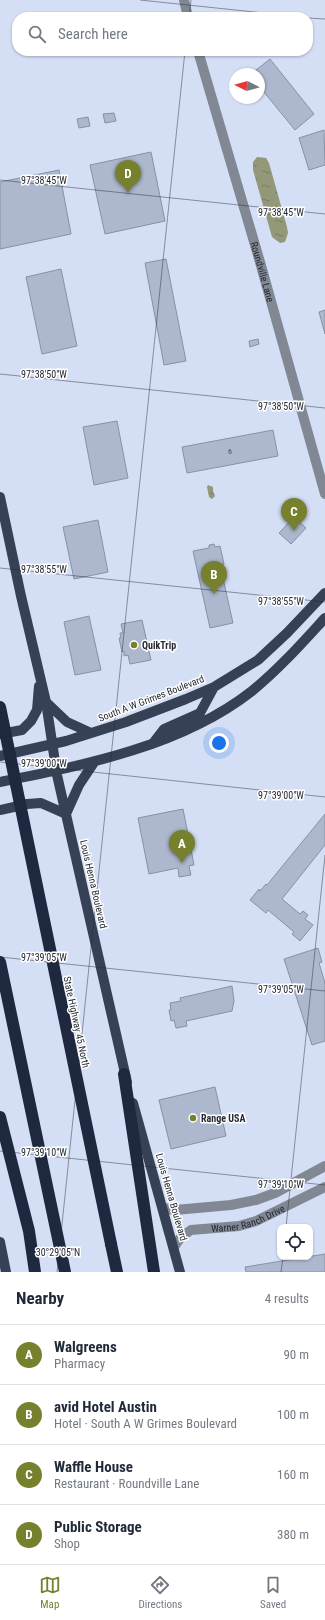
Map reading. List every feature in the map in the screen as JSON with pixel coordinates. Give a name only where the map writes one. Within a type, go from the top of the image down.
[{"type":"highway","name":"State Highway 45 North","points":[[0,707],[117,1272]]},
{"type":"highway","points":[[0,962],[64,1272]]},
{"type":"highway","points":[[124,1074],[154,1272]]},
{"type":"highway","points":[[0,1117],[29,1231],[35,1272]]},
{"type":"main road","name":"Louis Henna Boulevard","points":[[0,497],[46,702],[66,814],[124,1074],[180,1272]]},
{"type":"main road","name":"South A W Grimes Boulevard","points":[[0,756],[53,745],[126,722],[186,700],[214,687],[258,660],[288,633],[325,593]]},
{"type":"main road","points":[[0,782],[115,756],[201,723],[251,692],[289,658],[325,618]]},
{"type":"main road","points":[[0,734],[22,730],[31,721],[37,710],[40,676]]},
{"type":"main road","points":[[154,742],[164,729],[200,713],[214,687]]},
{"type":"main road","points":[[46,702],[67,722],[91,733]]},
{"type":"main road","points":[[0,810],[27,804],[41,803],[66,814],[79,785],[95,761]]},
{"type":"main road","points":[[0,1242],[6,1272]]},
{"type":"street","points":[[184,0],[187,12]]},
{"type":"street","name":"Roundville Lane","points":[[199,56],[260,262],[325,494]]},
{"type":"street","name":"Warner Ranch Drive","points":[[163,1208],[175,1210],[231,1205],[256,1200],[275,1193],[325,1166]]},
{"type":"street","name":"Warner Ranch Drive","points":[[174,1247],[181,1236],[191,1230],[239,1226],[256,1221],[325,1187]]},
{"type":"water","points":[[257,157],[266,158],[269,163],[287,227],[288,233],[285,242],[280,243],[272,237],[253,170],[253,162]]},
{"type":"water","points":[[208,485],[213,487],[215,496],[212,499],[209,497]]},
{"type":"building","points":[[270,59],[314,114],[295,130],[265,93],[265,68],[259,68]]},
{"type":"building","points":[[114,113],[116,121],[105,123],[103,114]]},
{"type":"building","points":[[88,117],[90,126],[79,128],[77,119]]},
{"type":"building","points":[[324,130],[325,165],[309,170],[299,138]]},
{"type":"building","points":[[151,152],[165,221],[105,234],[90,165]]},
{"type":"building","points":[[59,170],[71,234],[0,249],[0,182]]},
{"type":"building","points":[[166,259],[186,361],[164,365],[145,263]]},
{"type":"building","points":[[61,269],[77,346],[42,354],[26,277]]},
{"type":"building","points":[[325,310],[325,334],[319,312]]},
{"type":"building","points":[[258,339],[259,344],[250,347],[249,341]]},
{"type":"building","points":[[117,421],[128,478],[94,485],[83,427]]},
{"type":"building","points":[[273,430],[278,456],[187,473],[182,447]]},
{"type":"building","points":[[294,517],[306,528],[291,544],[279,533]]},
{"type":"building","points":[[98,520],[108,572],[74,579],[63,527]]},
{"type":"building","points":[[214,544],[215,547],[220,546],[224,564],[220,565],[233,623],[210,628],[193,551],[209,548],[209,545]]},
{"type":"building","points":[[89,616],[101,670],[75,675],[64,622]]},
{"type":"building","name":"QuikTrip","points":[[142,620],[151,660],[130,664],[128,655],[124,656],[124,651],[122,652],[119,638],[121,638],[120,633],[123,633],[121,624]]},
{"type":"building","points":[[183,809],[194,865],[189,866],[191,875],[179,877],[178,868],[149,874],[138,818]]},
{"type":"building","points":[[325,814],[325,845],[282,899],[300,914],[303,911],[308,915],[305,919],[313,925],[300,941],[292,934],[294,932],[268,910],[266,913],[250,900],[259,889],[260,891],[266,884],[267,885]]},
{"type":"building","points":[[318,948],[322,962],[319,963],[325,983],[325,1041],[312,1045],[284,959]]},
{"type":"building","points":[[232,986],[234,1001],[232,1011],[186,1021],[187,1026],[176,1028],[174,1020],[171,1021],[169,1010],[171,1010],[170,1003],[181,1001],[180,998]]},
{"type":"building","name":"Range USA","points":[[215,1087],[226,1136],[171,1149],[159,1100]]},
{"type":"building","points":[[325,1254],[325,1272],[246,1272],[245,1267],[288,1260],[313,1260],[313,1256]]},
{"type":"place","name":"Public Storage","points":[[128,193]]},
{"type":"place","name":"Waffle House","points":[[294,531]]},
{"type":"place","name":"avid Hotel Austin","points":[[214,594]]},
{"type":"place","name":"QuikTrip","points":[[134,645]]},
{"type":"place","name":"Walgreens","points":[[182,863]]},
{"type":"place","name":"Range USA","points":[[193,1118]]}]
